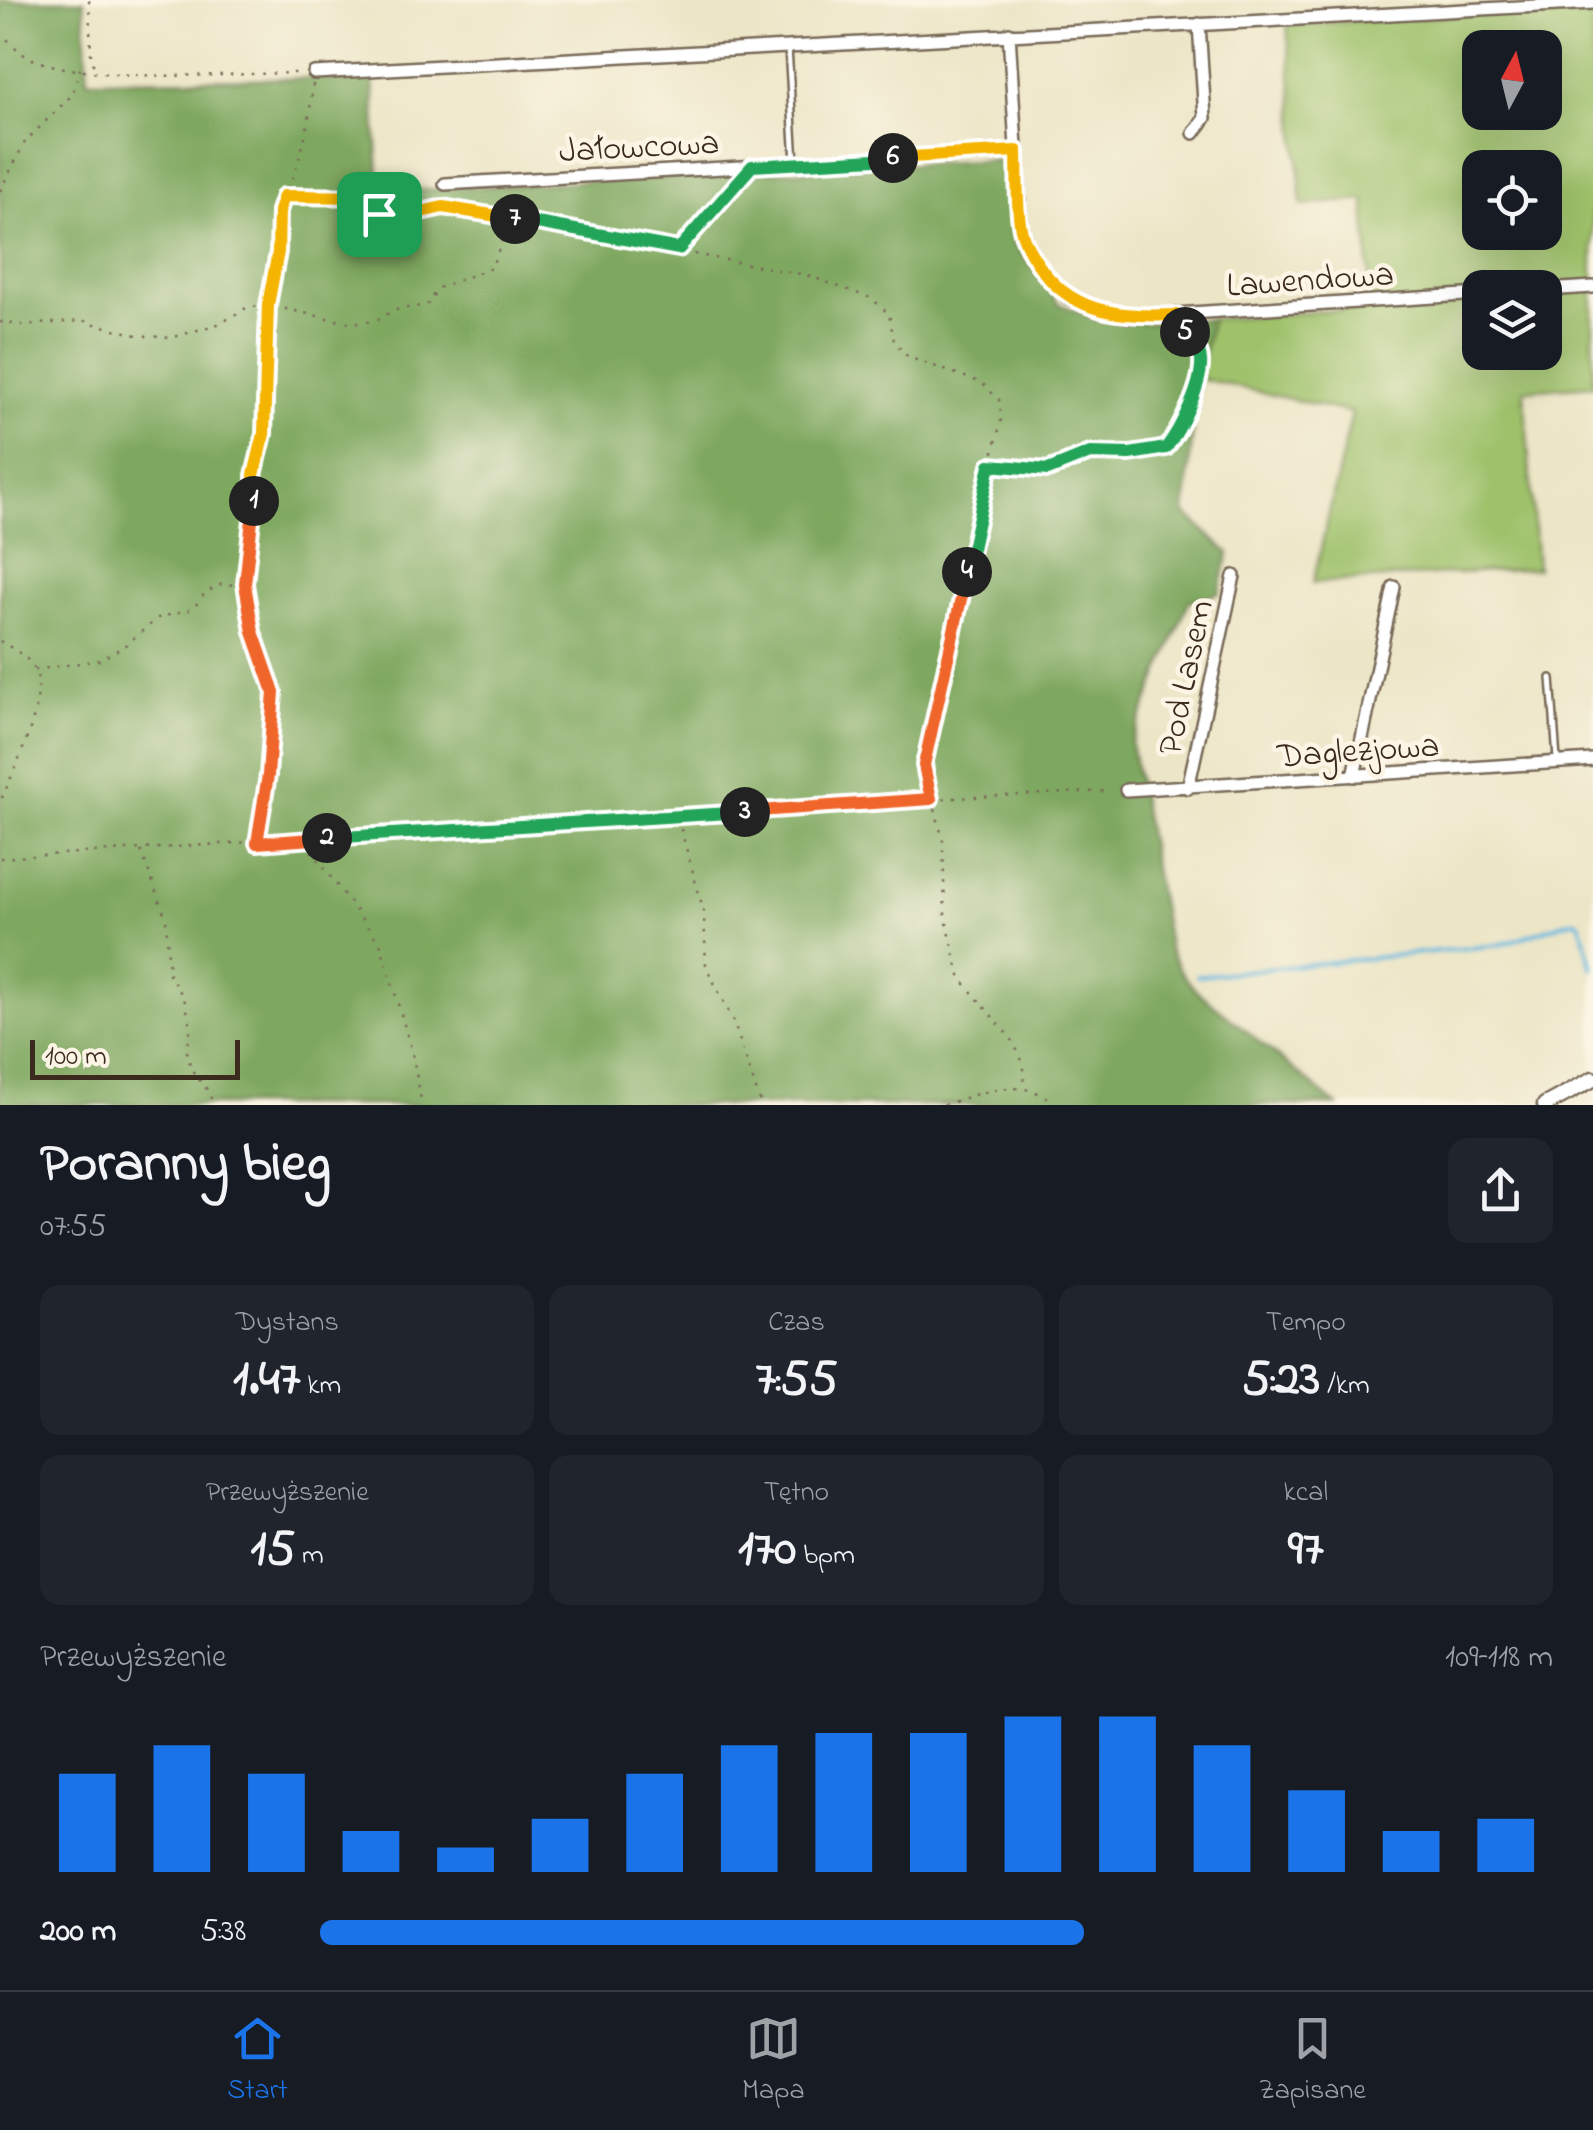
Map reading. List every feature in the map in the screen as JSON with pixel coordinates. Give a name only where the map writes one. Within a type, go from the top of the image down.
[{"type":"street","points":[[314,73],[1593,2]]},
{"type":"street","points":[[1194,132],[1205,118],[1199,24]]},
{"type":"street","name":"Lawendowa","points":[[1009,32],[1021,228],[1028,247],[1053,284],[1068,298],[1096,310],[1129,317],[1462,295]]},
{"type":"street","name":"Jałowcowa","points":[[444,184],[1017,151]]},
{"type":"street","points":[[1562,289],[1593,286]]},
{"type":"street","name":"Pod Lasem","points":[[1188,788],[1234,576]]},
{"type":"street","points":[[1354,776],[1394,587]]},
{"type":"street","name":"Daglezjowa","points":[[1126,790],[1593,760]]},
{"type":"street","points":[[1546,1105],[1593,1079]]},
{"type":"lane","points":[[788,46],[795,164]]},
{"type":"lane","points":[[1550,678],[1557,762]]},
{"type":"path","points":[[90,0],[91,56],[100,71]]},
{"type":"path","points":[[0,32],[26,57],[80,69],[128,74],[314,73],[310,124],[279,211],[278,252],[268,305],[264,434],[254,475],[253,528],[245,584],[253,632],[274,692],[268,775],[257,843]]},
{"type":"path","points":[[0,191],[25,142],[72,94],[80,69]]},
{"type":"path","points":[[679,249],[752,166]]},
{"type":"path","points":[[284,196],[376,197],[379,214],[408,215],[443,207],[806,275],[871,298],[889,314],[894,341],[908,358],[982,384],[1000,401],[1001,420],[924,765],[943,840],[945,915],[961,979],[1013,1041],[1024,1065],[1024,1088]]},
{"type":"path","points":[[0,322],[22,326],[84,320],[137,335],[171,338],[221,322],[246,308],[268,305],[350,323],[376,321],[394,310],[427,305],[438,288],[491,268],[511,219]]},
{"type":"path","points":[[990,465],[1048,470],[1090,453],[1130,454],[1166,448],[1182,428],[1201,357],[1178,324],[1177,315]]},
{"type":"path","points":[[35,670],[99,660],[123,647],[158,618],[194,608],[204,594],[218,585],[245,584]]},
{"type":"path","points":[[0,641],[21,654],[35,670],[39,694],[32,724],[0,802]]},
{"type":"path","points":[[0,858],[1126,790]]},
{"type":"path","points":[[677,817],[704,912],[706,966],[734,1023],[762,1105]]},
{"type":"path","points":[[303,840],[382,945],[412,1052],[422,1105]]},
{"type":"path","points":[[140,849],[166,918],[169,974],[184,998],[191,1026],[187,1052],[191,1070],[208,1092],[212,1105]]},
{"type":"path","points":[[944,1105],[979,1094],[1024,1088],[1042,1093],[1055,1105]]},
{"type":"green space","points":[[0,0],[84,0],[88,80],[373,78],[380,192],[998,160],[1004,166],[1013,242],[1059,304],[1104,321],[1211,319],[1198,378],[1185,513],[1229,553],[1219,593],[1189,601],[1131,743],[1169,949],[1181,972],[1196,990],[1337,1105],[0,1105]]},
{"type":"green space","points":[[1593,8],[1593,385],[1524,390],[1537,568],[1313,583],[1352,413],[1198,378],[1211,319],[1371,308],[1365,200],[1302,205],[1287,25]]},
{"type":"waterway","points":[[1197,976],[1499,945],[1571,921],[1581,926],[1593,969]]},
{"type":"route","points":[[1017,151],[1021,228],[1028,247],[1053,284],[1068,298],[1096,310],[1129,317],[1177,315],[1178,324],[1201,357],[1200,368],[1182,428],[1166,448],[1130,454],[1090,453],[1048,470],[990,465],[924,765],[931,799],[257,843],[268,775],[274,692],[253,632],[245,584],[253,528],[254,475],[264,434],[268,305],[278,252],[279,211],[284,196],[337,195],[376,197],[379,214],[408,215],[443,207],[679,249],[752,166],[1017,151]]}]
